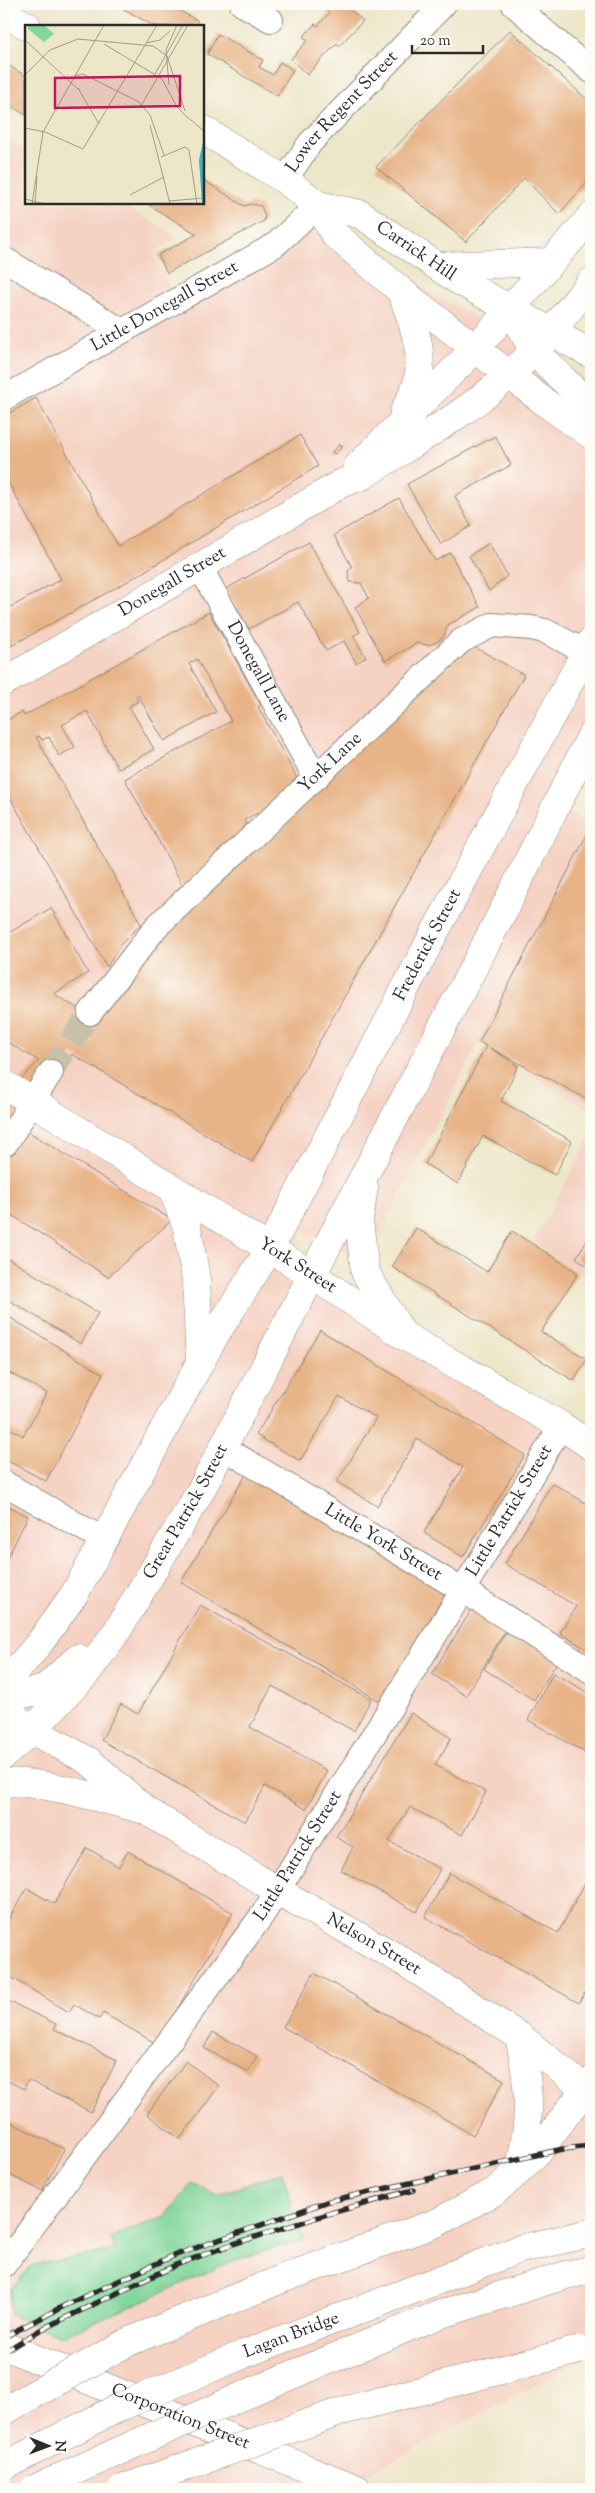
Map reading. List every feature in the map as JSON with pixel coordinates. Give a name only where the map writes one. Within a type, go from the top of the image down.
[{"type":"main road","points":[[4,13],[25,25]]},
{"type":"main road","name":"Carrick Hill","points":[[204,131],[285,180],[318,205],[334,234],[401,291],[591,435]]},
{"type":"main road","name":"Carrick Hill","points":[[318,205],[360,214],[456,280],[510,307]]},
{"type":"main road","name":"Donegall Street","points":[[342,483],[399,422],[476,348],[591,217]]},
{"type":"main road","points":[[438,266],[551,262]]},
{"type":"main road","name":"Donegall Street","points":[[4,682],[342,483],[362,476],[470,406],[510,375],[542,341],[591,282]]},
{"type":"main road","points":[[399,422],[418,382],[419,367],[416,333],[401,291]]},
{"type":"main road","points":[[510,307],[542,341],[591,412]]},
{"type":"main road","points":[[542,341],[591,354]]},
{"type":"main road","name":"Frederick Street","points":[[269,1250],[429,943],[589,646]]},
{"type":"main road","points":[[312,1275],[516,887],[591,736]]},
{"type":"main road","name":"York Street","points":[[4,1084],[312,1275],[403,1335],[561,1426],[591,1446]]},
{"type":"main road","points":[[366,1174],[359,1220],[365,1272],[403,1335]]},
{"type":"main road","points":[[172,1189],[187,1227],[196,1279],[200,1362]]},
{"type":"main road","points":[[4,1684],[38,1645],[74,1593],[200,1362],[229,1312],[269,1250]]},
{"type":"main road","name":"Great Patrick Street","points":[[4,1755],[32,1730],[85,1675],[117,1632],[224,1448],[312,1275]]},
{"type":"main road","points":[[4,1698],[43,1690],[72,1662],[117,1632]]},
{"type":"main road","name":"Nelson Street","points":[[4,1710],[32,1730],[89,1761],[145,1810],[278,1891],[401,1960],[519,2036],[589,2088]]},
{"type":"main road","name":"Nelson Street","points":[[4,1783],[15,1782],[71,1792],[145,1810]]},
{"type":"main road","points":[[519,2036],[530,2107],[526,2142],[519,2171]]},
{"type":"main road","points":[[4,2411],[128,2342],[284,2278],[436,2223],[494,2192],[519,2171],[562,2123],[589,2088]]},
{"type":"main road","name":"Lagan Bridge","points":[[4,2466],[122,2406],[244,2354],[520,2249],[591,2233]]},
{"type":"main road","name":"Lagan Bridge","points":[[34,2489],[260,2388],[438,2314],[566,2275],[591,2270]]},
{"type":"main road","name":"Corporation Street","points":[[4,2346],[352,2488]]},
{"type":"main road","points":[[122,2489],[342,2412],[585,2349]]},
{"type":"street","points":[[242,4],[271,20]]},
{"type":"street","name":"Lower Regent Street","points":[[285,180],[310,144],[444,4]]},
{"type":"street","points":[[508,4],[591,71]]},
{"type":"street","name":"Little Donegall Street","points":[[4,398],[275,245],[318,205]]},
{"type":"street","points":[[4,259],[122,332]]},
{"type":"street","name":"Donegall Lane","points":[[200,567],[316,778]]},
{"type":"street","name":"York Lane","points":[[90,1013],[109,985],[156,927],[461,641],[492,626],[545,631],[589,646]]},
{"type":"street","points":[[6,1143],[51,1072]]},
{"type":"street","name":"Little Patrick Street","points":[[4,2265],[210,1988],[278,1891],[463,1590],[561,1426]]},
{"type":"street","name":"Little York Street","points":[[224,1448],[463,1590],[591,1671]]},
{"type":"street","points":[[4,1483],[104,1540]]},
{"type":"shaded area","points":[[4,137],[25,149],[25,204],[121,204],[179,237],[153,253],[172,291],[299,224],[527,343],[591,382],[591,669],[586,679],[591,682],[591,736],[558,804],[591,826],[591,1111],[479,1042],[365,1262],[302,1231],[292,1249],[591,1456],[591,2355],[339,2489],[4,2489]]},
{"type":"shaded area","points":[[591,1136],[591,1280],[533,1242]]},
{"type":"green space","points":[[282,2172],[303,2240],[232,2261],[62,2337],[11,2315],[10,2290],[32,2265],[115,2250],[111,2237],[166,2216],[192,2183],[217,2195]]},
{"type":"building","points":[[115,4],[168,4],[198,21],[196,25],[152,25]]},
{"type":"building","points":[[319,4],[344,4],[363,21],[339,46],[337,43],[307,75],[291,59],[308,40],[303,37],[315,24],[318,26],[329,13]]},
{"type":"building","points":[[510,30],[591,103],[591,178],[559,214],[524,178],[466,242],[376,167]]},
{"type":"building","points":[[218,34],[263,60],[259,67],[273,75],[280,62],[293,70],[277,96],[207,54]]},
{"type":"building","points":[[4,63],[25,75],[25,114],[4,102]]},
{"type":"building","points":[[204,180],[244,206],[251,204],[261,206],[265,216],[264,221],[167,273],[158,255],[197,234],[147,204],[204,204]]},
{"type":"building","points":[[36,398],[118,546],[300,435],[318,466],[135,577],[4,650],[4,611],[61,579],[4,475],[4,416]]},
{"type":"building","points":[[495,436],[511,465],[455,496],[471,526],[441,544],[407,484]]},
{"type":"building","points":[[340,444],[343,446],[335,454],[332,452]]},
{"type":"building","points":[[399,498],[435,561],[450,553],[480,607],[448,625],[444,636],[437,642],[428,645],[417,643],[385,661],[355,607],[369,598],[361,583],[350,582],[348,571],[352,567],[334,535]]},
{"type":"building","points":[[309,542],[360,632],[353,636],[366,657],[356,663],[344,641],[326,651],[298,602],[249,629],[226,589]]},
{"type":"building","points":[[489,543],[507,576],[489,591],[469,556]]},
{"type":"building","points":[[209,612],[261,705],[258,707],[298,780],[259,816],[257,813],[244,820],[247,826],[183,886],[125,779],[231,721],[197,659],[189,664],[216,712],[164,741],[138,695],[136,696],[138,701],[129,706],[154,749],[118,769],[87,711],[62,725],[75,747],[59,756],[49,737],[42,740],[39,736],[36,737],[141,924],[120,945],[107,967],[4,787],[4,722],[22,712],[24,716]]},
{"type":"building","points":[[469,644],[524,675],[252,1162],[72,1054],[19,1126],[172,1220],[108,1277],[4,1210],[4,1097],[39,1061],[4,1040],[4,929],[7,934],[51,908],[88,973],[54,994],[79,1009],[85,1000]]},
{"type":"building","points":[[590,829],[591,1097],[589,1100],[490,1048],[518,1066],[501,1101],[572,1141],[555,1175],[483,1136],[458,1184],[425,1164],[486,1046],[479,1042]]},
{"type":"building","points":[[416,1228],[487,1272],[512,1231],[578,1273],[541,1332],[587,1359],[574,1381],[392,1267]]},
{"type":"building","points":[[591,1234],[591,1268],[576,1258]]},
{"type":"building","points":[[4,1256],[98,1313],[81,1344],[4,1297]]},
{"type":"building","points":[[4,1314],[103,1374],[46,1481],[4,1459],[4,1425],[23,1436],[47,1393],[4,1370]]},
{"type":"building","points":[[320,1330],[525,1455],[463,1557],[424,1533],[463,1467],[417,1439],[377,1506],[337,1482],[376,1418],[339,1396],[300,1461],[256,1435]]},
{"type":"building","points":[[247,1473],[446,1592],[381,1702],[181,1582]]},
{"type":"building","points":[[552,1483],[591,1506],[591,1652],[560,1633],[576,1606],[505,1564]]},
{"type":"building","points":[[4,1504],[28,1516],[4,1565]]},
{"type":"building","points":[[200,1605],[371,1699],[354,1731],[272,1686],[250,1727],[327,1771],[306,1809],[265,1786],[245,1822],[101,1740],[121,1704],[138,1714]]},
{"type":"building","points":[[472,1609],[506,1629],[466,1696],[432,1674]]},
{"type":"building","points":[[507,1630],[558,1660],[534,1700],[484,1669]]},
{"type":"building","points":[[553,1673],[591,1694],[591,1756],[528,1720]]},
{"type":"building","points":[[411,1713],[451,1738],[435,1765],[486,1792],[462,1835],[410,1807],[389,1841],[440,1869],[417,1912],[341,1870],[353,1847],[336,1837]]},
{"type":"building","points":[[87,1848],[119,1867],[128,1851],[233,1913],[157,2044],[103,2013],[99,2019],[74,2004],[69,2012],[4,1973],[4,1927],[27,1888],[54,1904]]},
{"type":"building","points":[[591,1872],[591,1982],[579,2003],[425,1917],[449,1873],[558,1933]]},
{"type":"building","points":[[314,1973],[504,2080],[473,2135],[283,2027]]},
{"type":"building","points":[[4,1999],[56,2024],[54,2029],[117,2060],[91,2112],[28,2080],[24,2089],[4,2079]]},
{"type":"building","points":[[213,2032],[257,2056],[248,2072],[204,2048]]},
{"type":"building","points":[[186,2061],[219,2086],[180,2139],[147,2114]]},
{"type":"building","points":[[4,2119],[64,2149],[42,2191],[4,2172]]},
{"type":"tunnel","points":[[51,1072],[90,1013]]},
{"type":"railway","points":[[4,2337],[64,2306],[173,2256],[329,2201],[563,2149],[591,2146]]},
{"type":"railway","points":[[4,2352],[40,2330],[176,2265],[230,2245],[331,2213],[413,2190]]}]
